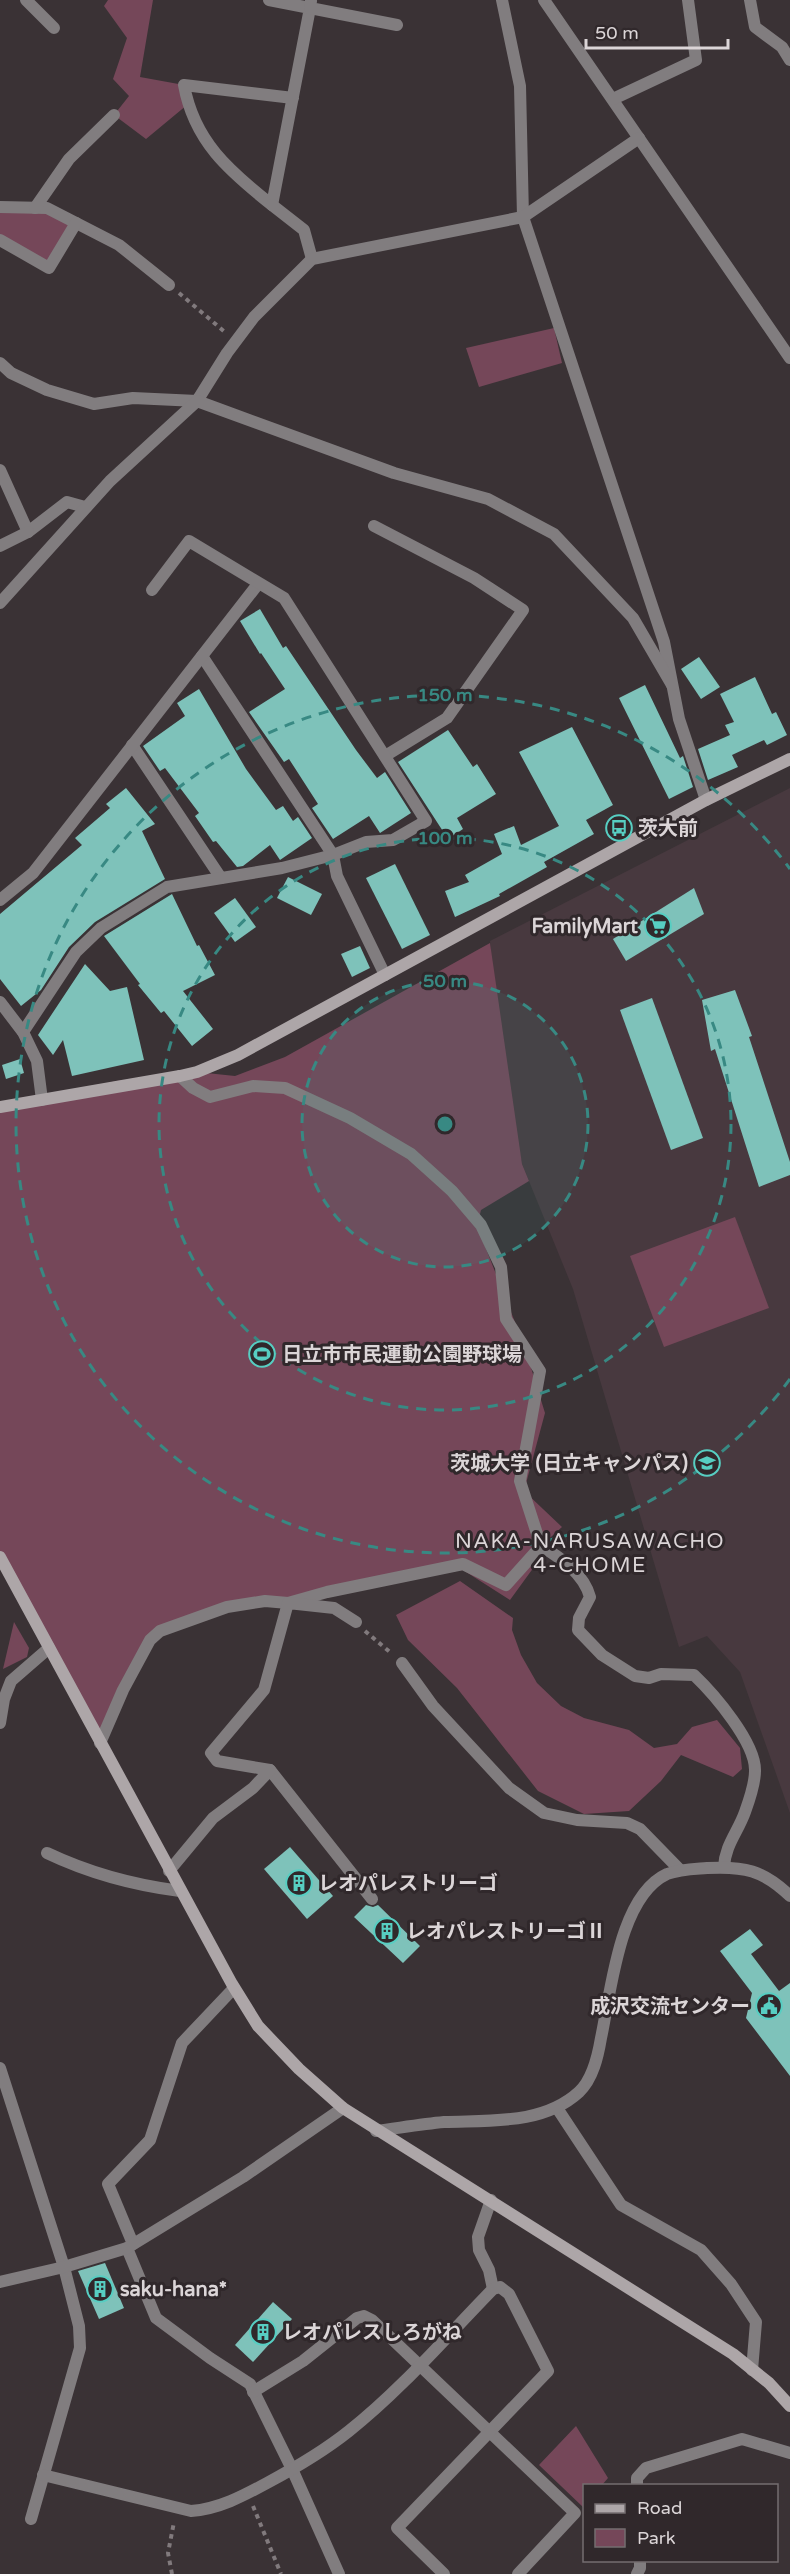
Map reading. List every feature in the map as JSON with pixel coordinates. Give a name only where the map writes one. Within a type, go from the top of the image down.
[{"type":"street","points":[[26,0],[54,28]]},
{"type":"street","points":[[269,0],[311,4],[398,26]]},
{"type":"street","points":[[502,0],[520,86],[524,217],[663,642],[679,718],[706,800]]},
{"type":"street","points":[[544,0],[790,358]]},
{"type":"street","points":[[613,99],[696,60],[688,0]]},
{"type":"street","points":[[750,0],[755,27],[782,47],[790,60]]},
{"type":"street","points":[[272,205],[311,4]]},
{"type":"street","points":[[293,98],[184,85],[187,105],[208,146],[272,205],[304,230],[312,258]]},
{"type":"street","points":[[36,208],[69,159],[114,116]]},
{"type":"street","points":[[0,603],[110,481],[197,401],[254,317],[312,258],[524,217],[639,138]]},
{"type":"street","points":[[0,207],[47,208],[119,245],[169,285]]},
{"type":"street","points":[[0,240],[49,268],[76,223]]},
{"type":"street","points":[[0,363],[11,373],[47,390],[94,404],[134,398],[197,401],[394,473],[488,499],[554,534],[633,618],[672,685]]},
{"type":"street","points":[[0,470],[28,532]]},
{"type":"street","points":[[0,546],[28,532],[67,502],[85,507]]},
{"type":"street","points":[[374,526],[474,578],[523,610],[447,718],[385,756]]},
{"type":"street","points":[[23,1032],[76,952],[101,928],[167,887],[282,868],[333,855],[366,842],[393,840],[426,821],[284,598],[189,541],[152,591]]},
{"type":"street","points":[[0,900],[33,873],[258,584]]},
{"type":"street","points":[[202,656],[333,855],[337,876],[385,975]]},
{"type":"street","points":[[132,745],[221,878]]},
{"type":"street","points":[[0,1107],[180,1076],[217,1064],[258,1046],[706,800],[790,759]]},
{"type":"street","points":[[0,1002],[23,1032],[37,1061],[42,1100]]},
{"type":"street","points":[[180,1076],[193,1088],[210,1096],[253,1086],[285,1088],[350,1118],[411,1154],[452,1191],[481,1225],[501,1267],[506,1319],[540,1371],[520,1481],[541,1546],[557,1556],[586,1584],[590,1597],[579,1618],[578,1630],[602,1655],[635,1676],[649,1678],[661,1674],[694,1675],[712,1692],[747,1743],[755,1770],[746,1811],[724,1852],[724,1867]]},
{"type":"street","points":[[288,1603],[327,1592],[464,1564],[506,1585],[541,1546]]},
{"type":"street","points":[[0,1557],[180,1891],[258,2026],[299,2069],[343,2108],[376,2131],[491,2200],[733,2354],[769,2383],[790,2406]]},
{"type":"street","points":[[100,1743],[123,1690],[150,1640],[160,1632],[227,1607],[265,1601],[334,1608],[356,1622]]},
{"type":"street","points":[[288,1603],[264,1690],[211,1753],[217,1761],[270,1770],[372,1899]]},
{"type":"street","points":[[0,1723],[11,1681],[49,1648]]},
{"type":"street","points":[[402,1663],[433,1706],[509,1788],[544,1813],[577,1820],[627,1823],[640,1828],[680,1870]]},
{"type":"street","points":[[169,1871],[213,1818],[253,1788],[270,1770]]},
{"type":"street","points":[[46,1853],[96,1874],[180,1891]]},
{"type":"street","points":[[376,2131],[441,2122],[503,2120],[558,2108],[581,2090],[596,2063],[629,1917],[648,1888],[667,1874],[680,1870],[724,1867],[756,1871],[777,1883],[790,1896]]},
{"type":"street","points":[[234,1988],[182,2043],[150,2140],[108,2184],[156,2318],[250,2385],[292,2469],[339,2574]]},
{"type":"street","points":[[0,2068],[64,2267],[79,2326],[80,2348],[31,2519]]},
{"type":"street","points":[[0,2282],[64,2267],[130,2246],[243,2177],[343,2108]]},
{"type":"street","points":[[558,2108],[621,2205],[700,2250],[731,2284],[756,2322],[752,2370]]},
{"type":"street","points":[[491,2200],[478,2237],[479,2250],[489,2270],[493,2289]]},
{"type":"street","points":[[43,2475],[191,2511],[210,2510],[292,2469],[347,2433],[386,2400],[493,2289],[501,2287],[509,2294],[549,2371],[397,2528],[444,2574]]},
{"type":"street","points":[[254,2392],[303,2361],[357,2318],[364,2316],[372,2320],[575,2512],[518,2574]]},
{"type":"street","points":[[637,2484],[637,2478],[646,2468],[742,2439],[790,2453]]},
{"type":"path","points":[[169,285],[236,341]]},
{"type":"path","points":[[356,1622],[402,1663]]},
{"type":"path","points":[[248,2493],[281,2574]]},
{"type":"path","points":[[172,2574],[168,2553],[177,2508]]},
{"type":"shaded area","name":"茨城大学 (日立キャンパス)","points":[[790,788],[790,1813],[740,1672],[707,1636],[679,1647],[573,1289],[522,1164],[497,1032],[490,941]]},
{"type":"green space","points":[[108,0],[153,0],[140,77],[184,85],[187,105],[146,139],[114,115],[129,96],[113,79],[127,38],[104,6]]},
{"type":"green space","points":[[0,207],[35,208],[76,223],[49,268],[0,240]]},
{"type":"green space","points":[[554,328],[562,363],[479,387],[466,348]]},
{"type":"green space","points":[[490,943],[522,1164],[529,1181],[481,1210],[477,1226],[524,1345],[545,1413],[524,1491],[562,1527],[541,1546],[542,1556],[510,1600],[463,1570],[245,1605],[150,1640],[97,1738],[0,1557],[0,1107],[42,1100],[116,1081],[197,1072],[235,1076],[285,1057]]},
{"type":"green space","points":[[735,1217],[769,1308],[664,1347],[630,1256]]},
{"type":"green space","points":[[460,1581],[513,1618],[512,1630],[521,1655],[537,1683],[561,1706],[584,1718],[629,1730],[654,1748],[677,1744],[692,1727],[717,1720],[740,1748],[742,1769],[733,1777],[681,1755],[661,1781],[629,1811],[584,1814],[538,1791],[457,1688],[408,1640],[396,1615]]},
{"type":"green space","points":[[14,1622],[29,1648],[27,1657],[3,1669]]},
{"type":"green space","points":[[576,2426],[608,2478],[603,2484],[583,2484],[583,2507],[539,2465]]},
{"type":"building","points":[[260,609],[283,648],[286,646],[356,750],[377,778],[385,772],[411,813],[380,833],[369,816],[333,839],[312,808],[318,804],[289,759],[284,762],[249,712],[285,689],[240,621]]},
{"type":"building","points":[[699,657],[720,687],[701,699],[681,669]]},
{"type":"building","points":[[755,677],[772,714],[776,712],[787,735],[767,745],[764,740],[732,755],[738,767],[708,780],[698,749],[730,735],[725,725],[734,722],[720,694]]},
{"type":"building","points":[[645,685],[680,758],[683,756],[693,787],[669,799],[619,698]]},
{"type":"building","points":[[199,689],[246,769],[276,810],[283,806],[293,821],[298,817],[312,838],[280,860],[270,845],[243,866],[237,867],[216,841],[213,842],[195,816],[199,813],[165,768],[160,771],[143,746],[185,716],[177,703]]},
{"type":"building","points":[[572,727],[613,805],[586,820],[594,834],[544,862],[547,867],[499,894],[500,896],[455,917],[445,891],[469,882],[465,875],[502,854],[494,834],[514,826],[521,845],[559,826],[519,752]]},
{"type":"building","points":[[448,730],[473,767],[477,764],[496,794],[457,818],[463,829],[448,839],[398,762]]},
{"type":"building","points":[[126,788],[155,824],[142,831],[165,879],[95,922],[69,947],[41,990],[21,1006],[0,979],[0,914],[82,845],[75,838],[110,808],[106,804]]},
{"type":"building","points":[[395,864],[430,935],[402,949],[366,878]]},
{"type":"building","points":[[288,877],[322,894],[311,915],[277,898]]},
{"type":"building","name":"FamilyMart","points":[[694,888],[704,914],[626,961],[613,939]]},
{"type":"building","points":[[172,894],[197,946],[199,945],[215,975],[183,991],[213,1029],[192,1046],[164,1011],[161,1013],[138,985],[140,984],[104,936]]},
{"type":"building","points":[[235,898],[256,927],[235,942],[214,913]]},
{"type":"building","points":[[360,946],[370,968],[352,977],[341,954]]},
{"type":"building","points":[[85,964],[110,991],[127,987],[144,1060],[72,1076],[63,1040],[53,1055],[38,1035]]},
{"type":"building","points":[[735,990],[752,1036],[749,1037],[790,1162],[790,1175],[759,1187],[715,1049],[711,1051],[702,1000]]},
{"type":"building","points":[[652,998],[703,1138],[671,1150],[620,1010]]},
{"type":"building","points":[[20,1059],[24,1073],[6,1079],[2,1065]]},
{"type":"building","name":"レオパレストリーゴ","points":[[290,1847],[333,1896],[307,1919],[264,1869]]},
{"type":"building","name":"レオパレストリーゴⅡ","points":[[366,1905],[373,1907],[378,1905],[420,1946],[403,1963],[354,1917]]},
{"type":"building","name":"成沢交流センター","points":[[750,1929],[763,1945],[751,1954],[779,1991],[790,1983],[790,2076],[746,2018],[752,1993],[720,1951]]},
{"type":"building","name":"saku-hana*","points":[[105,2263],[124,2308],[99,2319],[78,2271]]},
{"type":"building","name":"レオパレスしろがね","points":[[273,2302],[292,2319],[253,2362],[235,2345]]},
{"type":"place","name":"茨大前","points":[[619,828]]},
{"type":"place","name":"FamilyMart","points":[[658,926]]},
{"type":"place","name":"日立市市民運動公園野球場","points":[[262,1354]]},
{"type":"place","name":"茨城大学 (日立キャンパス)","points":[[707,1463]]},
{"type":"place","name":"レオパレストリーゴ","points":[[299,1883]]},
{"type":"place","name":"レオパレストリーゴⅡ","points":[[387,1931]]},
{"type":"place","name":"成沢交流センター","points":[[769,2006]]},
{"type":"place","name":"saku-hana*","points":[[100,2289]]},
{"type":"place","name":"レオパレスしろがね","points":[[263,2332]]},
{"type":"district","name":"NAKA-NARUSAWACHO 4-CHOME","points":[[590,1553]]}]
